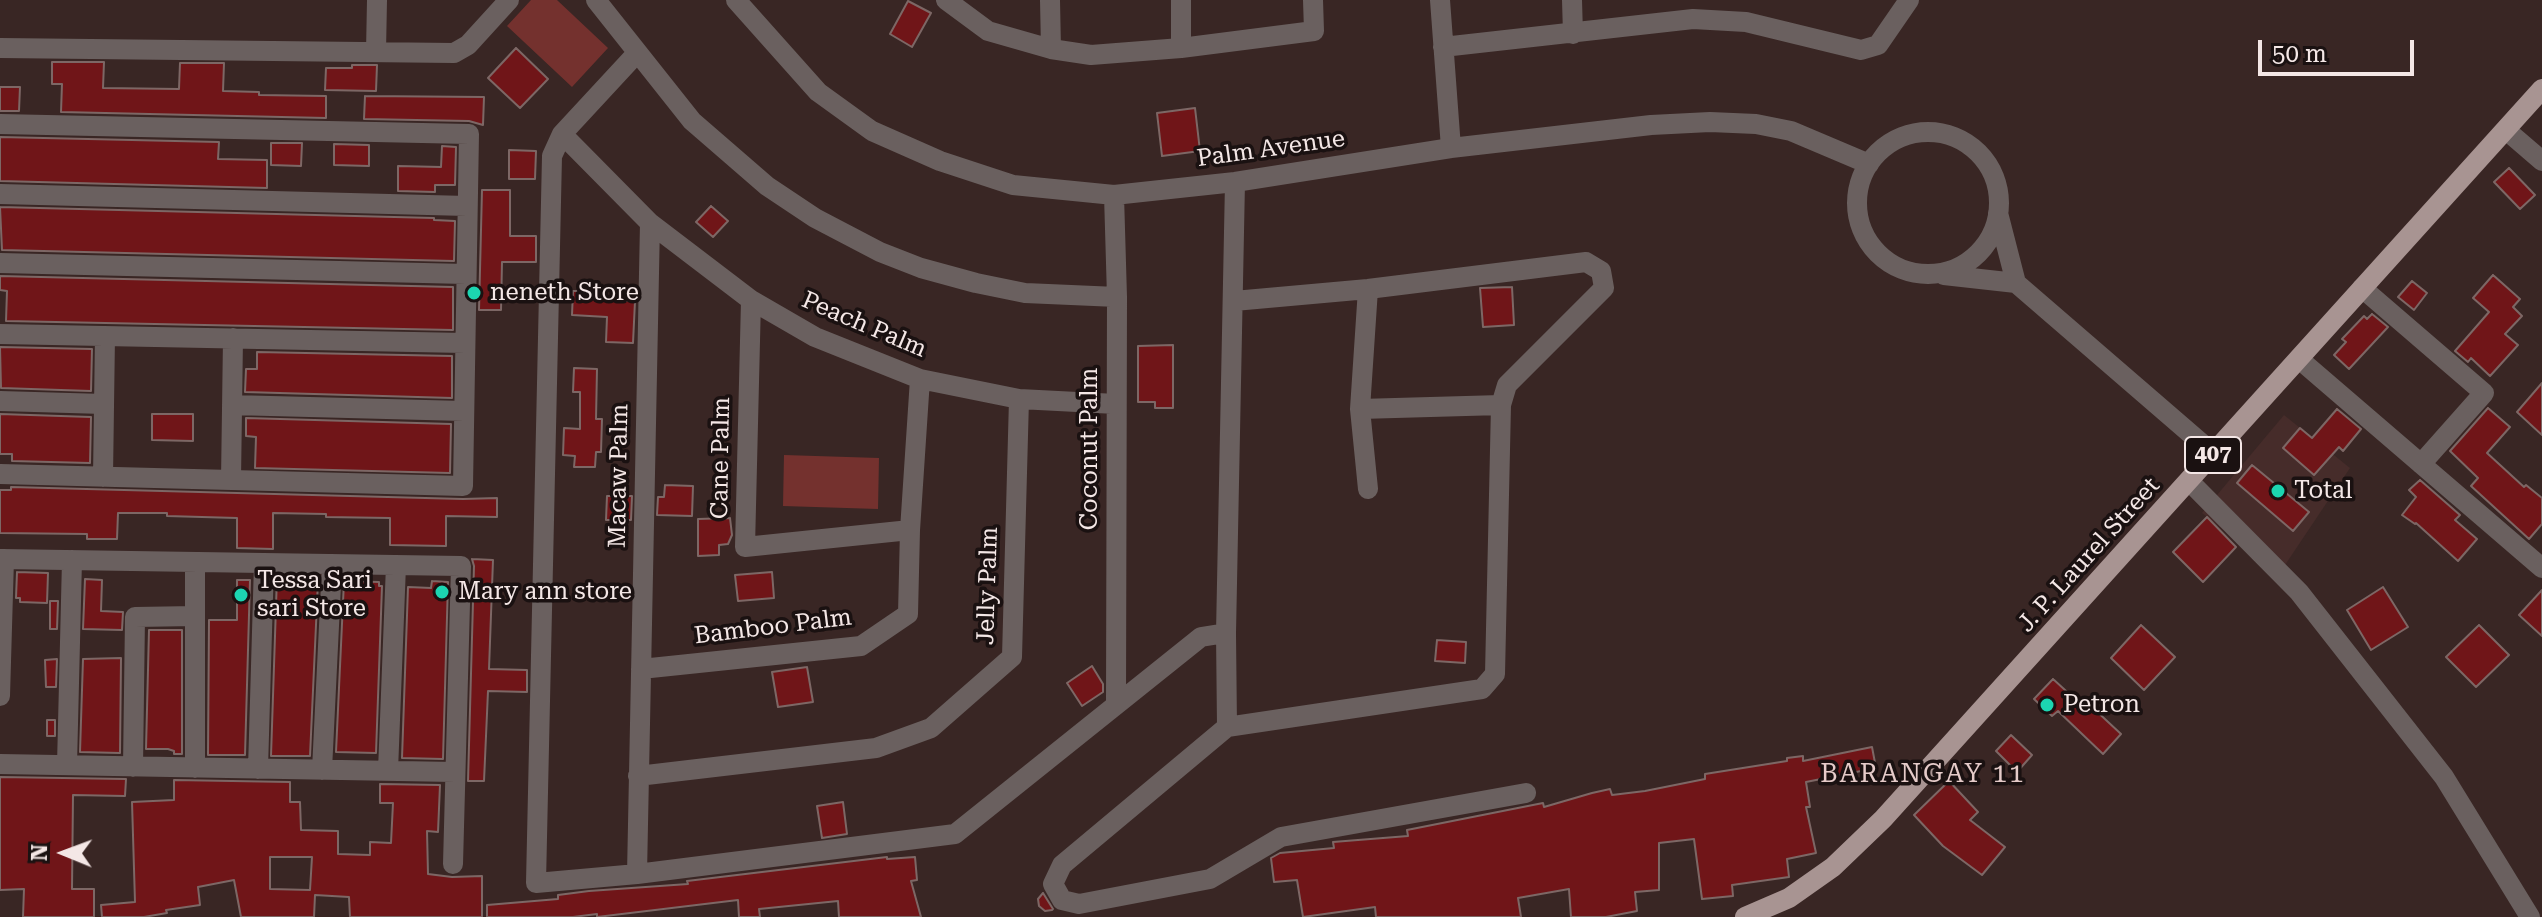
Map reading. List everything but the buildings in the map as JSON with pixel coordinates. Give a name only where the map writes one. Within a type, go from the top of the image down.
[{"type":"main road","name":"J. P. Laurel Street","points":[[1745,917],[1789,898],[1833,867],[1883,819],[2542,89]]},
{"type":"street","points":[[376,52],[377,0]]},
{"type":"street","points":[[0,48],[454,53],[468,45],[509,0]]},
{"type":"street","points":[[596,0],[692,121],[735,161],[815,218],[880,252],[935,272],[1025,293],[1117,297]]},
{"type":"street","name":"Palm Avenue","points":[[736,0],[818,92],[872,131],[940,161],[1013,185],[1114,195],[1235,182],[1451,148],[1651,125],[1725,123],[1756,124],[1791,131],[1869,164]]},
{"type":"street","points":[[946,0],[988,31],[1051,49],[1091,55],[1181,48],[1314,31],[1313,0]]},
{"type":"street","points":[[1050,0],[1051,49]]},
{"type":"street","points":[[1181,0],[1181,48]]},
{"type":"street","points":[[1440,0],[1451,148]]},
{"type":"street","points":[[1572,0],[1573,34]]},
{"type":"street","points":[[1443,47],[1693,19],[1746,22],[1861,50],[1878,45],[1909,0]]},
{"type":"street","points":[[637,53],[562,134],[552,156],[536,883],[637,874],[955,834],[1201,637],[1226,633]]},
{"type":"street","points":[[0,124],[469,134],[463,486],[0,474]]},
{"type":"street","points":[[2506,130],[2542,161]]},
{"type":"street","points":[[2016,283],[1998,212],[1998,192],[1987,164],[1966,143],[1948,135],[1928,132],[1908,135],[1890,143],[1869,164],[1859,186],[1857,208],[1868,241],[1883,258],[1903,270],[2016,283],[2214,454]]},
{"type":"street","name":"Peach Palm","points":[[562,134],[650,223],[751,300],[815,337],[920,379],[1019,399],[1116,404]]},
{"type":"street","points":[[1227,727],[1235,182]]},
{"type":"street","points":[[0,194],[467,206]]},
{"type":"street","name":"Coconut Palm","points":[[1114,195],[1117,297],[1116,703]]},
{"type":"street","points":[[1936,274],[1959,267],[1978,254],[1991,235],[1998,212]]},
{"type":"street","name":"Macaw Palm","points":[[637,874],[650,223]]},
{"type":"street","points":[[1234,301],[1368,289],[1586,262],[1601,271],[1604,288],[1507,385],[1501,405],[1495,674],[1482,689],[1227,727],[1062,865],[1053,884],[1062,900],[1079,904],[1210,879],[1281,837],[1526,793]]},
{"type":"street","points":[[0,263],[466,274]]},
{"type":"street","points":[[2362,288],[2484,393],[2421,464]]},
{"type":"street","points":[[1368,289],[1360,409],[1368,489]]},
{"type":"street","name":"Cane Palm","points":[[751,300],[745,547],[910,530]]},
{"type":"street","points":[[0,334],[465,343]]},
{"type":"street","points":[[103,477],[105,336]]},
{"type":"street","points":[[231,480],[233,338]]},
{"type":"street","points":[[2299,359],[2542,568]]},
{"type":"street","name":"Bamboo Palm","points":[[641,669],[861,646],[908,614],[920,379]]},
{"type":"street","name":"Jelly Palm","points":[[638,776],[876,748],[931,728],[1012,657],[1019,399]]},
{"type":"street","points":[[0,401],[104,404]]},
{"type":"street","points":[[232,405],[464,411]]},
{"type":"street","points":[[1360,409],[1501,405]]},
{"type":"street","points":[[2190,482],[2299,592],[2444,777],[2530,917]]},
{"type":"street","points":[[0,696],[2,559],[461,566],[453,864]]},
{"type":"street","points":[[67,765],[72,560]]},
{"type":"street","points":[[195,562],[195,768]]},
{"type":"street","points":[[258,769],[264,563]]},
{"type":"street","points":[[322,770],[332,564]]},
{"type":"street","points":[[388,771],[396,565]]},
{"type":"street","points":[[133,767],[135,617],[195,616]]},
{"type":"street","points":[[0,764],[455,772]]},
{"type":"shaded area","points":[[531,0],[557,0],[608,48],[572,87],[507,26]]},
{"type":"shaded area","name":"Total","points":[[2284,415],[2350,468],[2279,574],[2202,513]]},
{"type":"shaded area","points":[[784,455],[879,458],[878,509],[783,506]]},
{"type":"place","name":"neneth Store","points":[[474,293]]},
{"type":"place","name":"Total","points":[[2278,491]]},
{"type":"place","name":"Mary ann store","points":[[442,592]]},
{"type":"place","name":"Tessa Sari sari Store","points":[[241,595]]},
{"type":"place","name":"Petron","points":[[2047,705]]},
{"type":"district","name":"BARANGAY 11","points":[[1923,774]]}]
